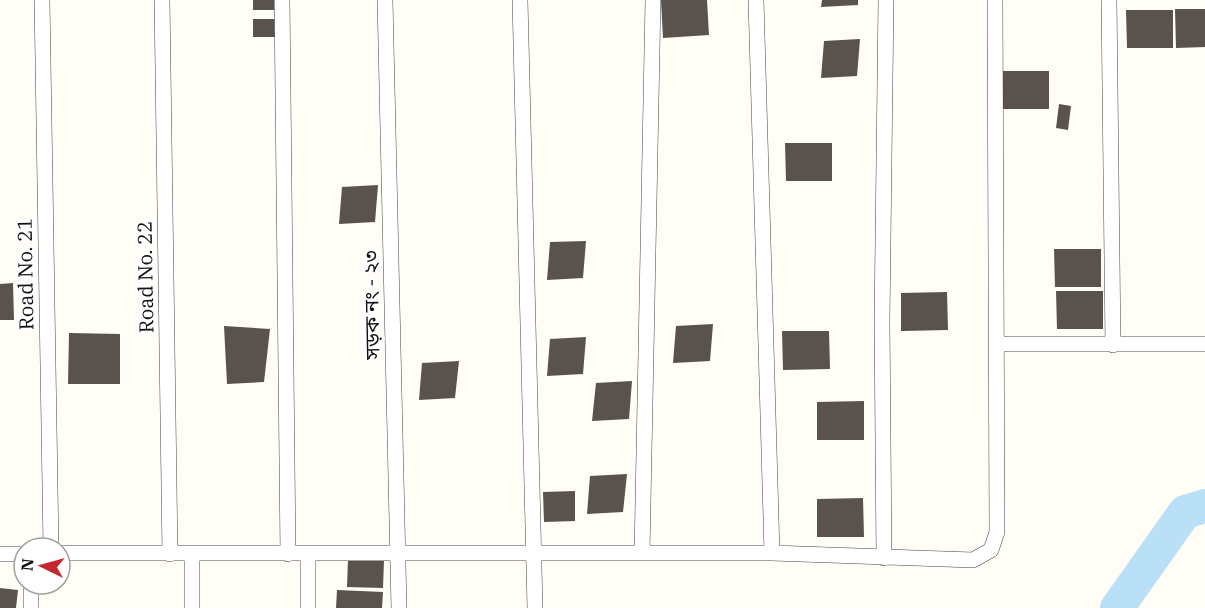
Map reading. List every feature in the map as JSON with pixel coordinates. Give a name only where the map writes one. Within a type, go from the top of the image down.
[{"type":"street","name":"Road No. 21","points":[[42,0],[51,536]]},
{"type":"street","name":"Road No. 22","points":[[162,0],[170,554]]},
{"type":"street","points":[[282,0],[288,554]]},
{"type":"street","name":"সড়ক নং - ২৩","points":[[384,0],[399,608]]},
{"type":"street","points":[[520,0],[535,608]]},
{"type":"street","points":[[642,553],[653,0]]},
{"type":"street","points":[[756,0],[772,553]]},
{"type":"street","points":[[884,558],[882,321],[886,0]]},
{"type":"street","points":[[72,554],[772,553],[973,560],[991,550],[997,532],[998,344],[994,0]]},
{"type":"street","points":[[1109,0],[1113,345]]},
{"type":"street","points":[[998,344],[1205,344]]},
{"type":"street","points":[[192,554],[192,608]]},
{"type":"street","points":[[308,554],[308,608]]},
{"type":"building","points":[[253,0],[279,0],[279,10],[253,10]]},
{"type":"building","points":[[661,0],[707,0],[709,35],[663,38]]},
{"type":"building","points":[[822,0],[858,0],[858,5],[821,7]]},
{"type":"building","points":[[1175,9],[1205,9],[1205,47],[1176,48]]},
{"type":"building","points":[[1126,10],[1173,10],[1173,48],[1127,48]]},
{"type":"building","points":[[253,19],[278,19],[279,37],[253,37]]},
{"type":"building","points":[[860,39],[857,76],[821,78],[824,41]]},
{"type":"building","points":[[1002,71],[1049,71],[1049,109],[1003,109]]},
{"type":"building","points":[[1059,104],[1071,106],[1068,130],[1056,128]]},
{"type":"building","points":[[785,143],[832,143],[832,181],[786,181]]},
{"type":"building","points":[[378,185],[375,222],[339,224],[342,187]]},
{"type":"building","points":[[586,241],[583,278],[547,280],[550,242]]},
{"type":"building","points":[[1054,249],[1101,249],[1101,287],[1055,287]]},
{"type":"building","points":[[13,283],[14,320],[0,320],[0,284]]},
{"type":"building","points":[[1056,291],[1103,291],[1103,329],[1057,329]]},
{"type":"building","points":[[947,292],[948,330],[901,331],[901,293]]},
{"type":"building","points":[[713,324],[710,361],[673,363],[676,326]]},
{"type":"building","points":[[224,326],[270,329],[264,382],[227,384]]},
{"type":"building","points":[[782,331],[829,331],[830,369],[783,370]]},
{"type":"building","points":[[69,333],[120,334],[120,384],[68,384]]},
{"type":"building","points":[[586,337],[583,374],[547,376],[550,339]]},
{"type":"building","points":[[459,361],[455,398],[419,400],[422,363]]},
{"type":"building","points":[[632,381],[629,419],[592,421],[596,383]]},
{"type":"building","points":[[864,401],[864,440],[817,440],[817,402]]},
{"type":"building","points":[[627,474],[623,512],[587,514],[590,476]]},
{"type":"building","points":[[575,491],[575,521],[544,522],[543,492]]},
{"type":"building","points":[[863,498],[864,537],[817,537],[817,499]]},
{"type":"building","points":[[348,559],[384,560],[383,588],[347,587]]},
{"type":"building","points":[[0,588],[12,589],[12,596],[17,596],[16,608],[0,608]]},
{"type":"building","points":[[337,590],[383,592],[382,608],[336,608]]},
{"type":"waterway","points":[[1117,608],[1185,512],[1205,506]]}]
